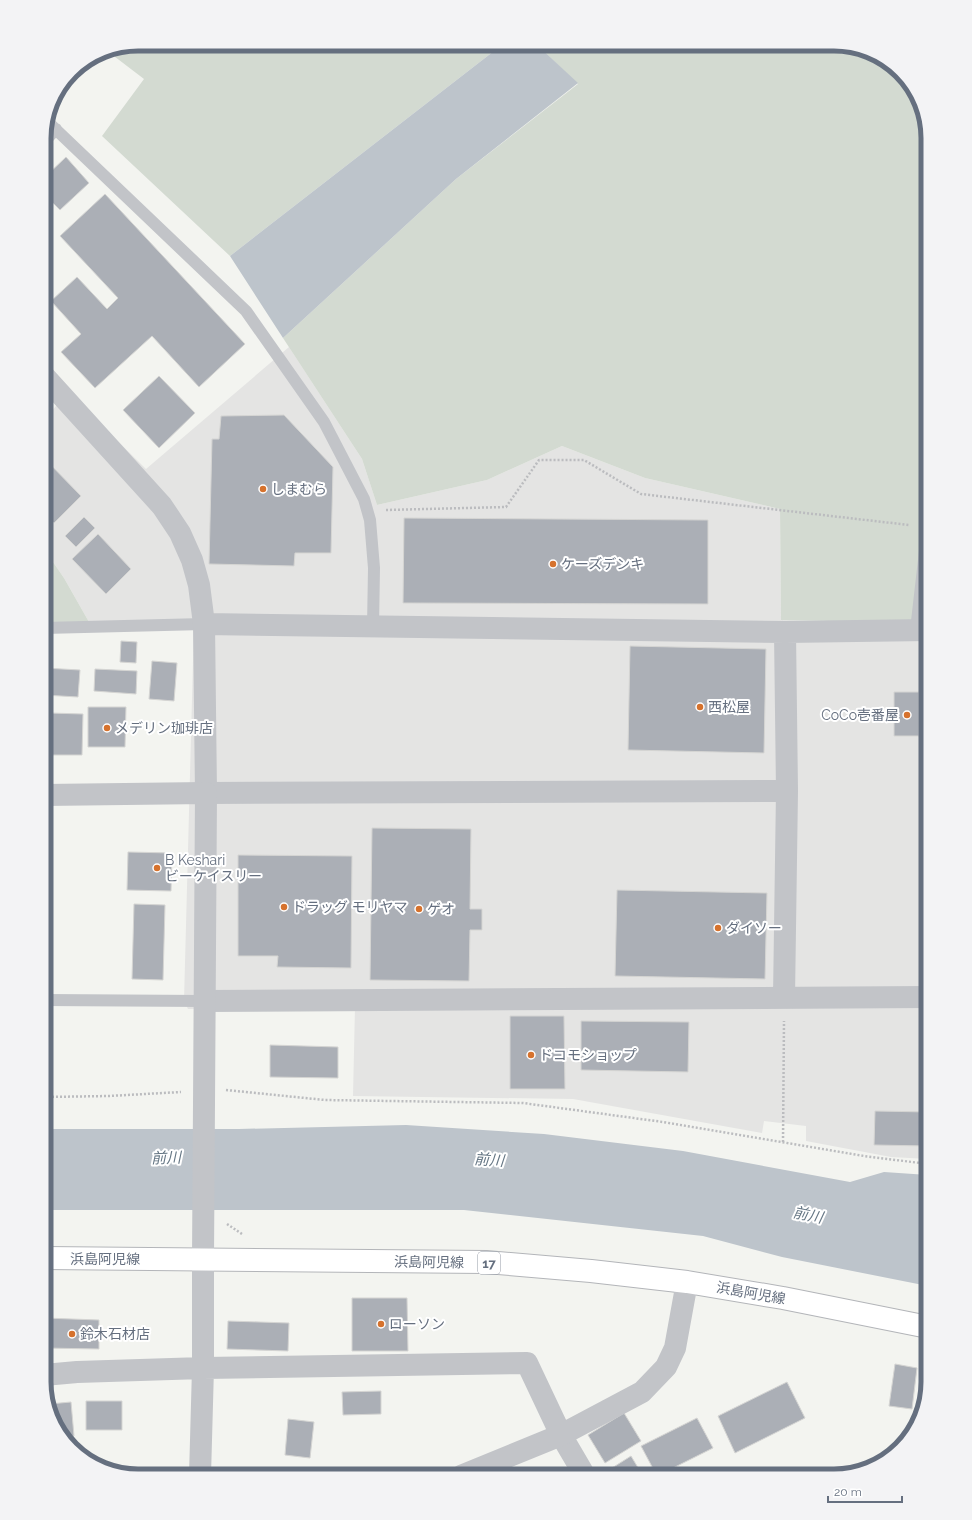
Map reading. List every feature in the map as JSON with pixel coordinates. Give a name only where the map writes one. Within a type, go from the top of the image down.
[{"type":"main road","name":"浜島阿児線","points":[[51,1258],[486,1262],[591,1271],[687,1282],[783,1298],[921,1326]]},
{"type":"street","points":[[51,384],[162,506],[176,526],[192,560],[198,579],[204,624],[206,793],[203,1091],[203,1368],[200,1469]]},
{"type":"street","points":[[204,624],[785,632],[921,630]]},
{"type":"street","points":[[784,997],[787,791],[785,632]]},
{"type":"street","points":[[51,795],[787,791]]},
{"type":"street","points":[[204,1000],[921,997]]},
{"type":"street","points":[[478,1469],[561,1435],[642,1392],[666,1367],[675,1348],[687,1282]]},
{"type":"street","points":[[51,1374],[77,1372],[203,1368],[526,1363],[561,1435],[581,1469]]},
{"type":"lane","points":[[52,125],[246,311],[324,422],[364,499],[367,511],[374,568],[373,627]]},
{"type":"lane","points":[[51,628],[204,624]]},
{"type":"lane","points":[[51,1000],[204,1000]]},
{"type":"path","points":[[367,511],[506,507],[539,460],[584,460],[641,494],[921,525]]},
{"type":"path","points":[[783,1142],[784,997]]},
{"type":"path","points":[[51,1097],[109,1096],[203,1091],[325,1100],[524,1103],[663,1122],[864,1156],[921,1163]]},
{"type":"shaded area","points":[[132,51],[494,51],[230,256],[102,136],[144,79],[113,55]]},
{"type":"shaded area","points":[[543,51],[840,51],[872,60],[891,73],[906,90],[916,110],[921,132],[921,623],[781,620],[780,509],[645,478],[562,446],[487,480],[377,505],[362,459],[283,338],[456,179],[578,84]]},
{"type":"shaded area","points":[[289,347],[362,459],[377,505],[487,480],[562,446],[645,478],[780,509],[781,620],[921,623],[921,1159],[891,1157],[806,1141],[806,1126],[764,1121],[762,1133],[573,1099],[353,1096],[355,1007],[188,1009],[184,1001],[194,623],[89,622],[64,578],[51,559],[51,412],[68,392],[146,469]]},
{"type":"shaded area","points":[[51,559],[64,578],[89,622],[51,622]]},
{"type":"water","points":[[494,51],[544,51],[578,83],[456,179],[283,338],[230,256]]},
{"type":"water","name":"前川","points":[[406,1125],[544,1134],[683,1151],[850,1182],[884,1172],[921,1175],[921,1285],[782,1257],[703,1236],[464,1210],[51,1210],[51,1129],[239,1129]]},
{"type":"building","points":[[66,157],[89,183],[60,210],[51,201],[51,171]]},
{"type":"building","points":[[105,194],[245,344],[199,387],[152,336],[95,388],[61,352],[81,334],[51,301],[77,277],[107,309],[118,298],[60,236]]},
{"type":"building","points":[[159,376],[195,413],[159,448],[123,410]]},
{"type":"building","points":[[284,415],[333,467],[331,553],[295,553],[294,566],[209,564],[212,439],[219,439],[221,416]]},
{"type":"building","points":[[51,465],[81,496],[54,523],[51,520]]},
{"type":"building","points":[[84,517],[95,528],[76,547],[65,536]]},
{"type":"building","points":[[404,518],[708,520],[708,604],[403,603]]},
{"type":"building","points":[[98,534],[131,569],[106,594],[72,559]]},
{"type":"building","points":[[121,641],[137,642],[136,663],[120,662]]},
{"type":"building","points":[[630,646],[766,649],[764,753],[628,750]]},
{"type":"building","points":[[152,661],[177,663],[174,701],[149,699]]},
{"type":"building","points":[[51,668],[80,670],[78,697],[51,695]]},
{"type":"building","points":[[95,669],[137,671],[136,694],[94,691]]},
{"type":"building","points":[[894,692],[919,692],[919,736],[894,736]]},
{"type":"building","points":[[88,707],[126,707],[125,747],[88,747]]},
{"type":"building","points":[[51,713],[83,714],[82,755],[51,755]]},
{"type":"building","points":[[372,828],[471,829],[470,909],[482,909],[482,930],[470,930],[469,981],[370,980]]},
{"type":"building","points":[[128,852],[172,853],[171,891],[127,890]]},
{"type":"building","points":[[238,855],[352,856],[351,968],[277,967],[278,956],[238,956]]},
{"type":"building","points":[[617,890],[767,893],[765,979],[615,976]]},
{"type":"building","points":[[134,904],[165,905],[163,980],[132,979]]},
{"type":"building","points":[[510,1016],[564,1016],[565,1089],[510,1089]]},
{"type":"building","points":[[581,1021],[689,1022],[688,1072],[581,1070]]},
{"type":"building","points":[[270,1045],[338,1047],[338,1078],[270,1077]]},
{"type":"building","points":[[875,1111],[921,1112],[921,1146],[874,1145]]},
{"type":"building","points":[[352,1298],[407,1298],[408,1351],[352,1351]]},
{"type":"building","name":"鈴木石材店","points":[[51,1318],[99,1320],[99,1349],[51,1348]]},
{"type":"building","points":[[228,1321],[289,1323],[288,1351],[227,1349]]},
{"type":"building","points":[[895,1364],[917,1368],[912,1409],[889,1406]]},
{"type":"building","points":[[787,1382],[805,1418],[735,1453],[718,1416]]},
{"type":"building","points":[[381,1391],[381,1414],[343,1415],[342,1392]]},
{"type":"building","points":[[86,1401],[122,1401],[122,1430],[86,1430]]},
{"type":"building","points":[[71,1402],[74,1436],[71,1436],[66,1430],[60,1420],[54,1404]]},
{"type":"building","points":[[624,1413],[641,1441],[605,1463],[588,1435]]},
{"type":"building","points":[[697,1418],[713,1448],[671,1469],[653,1469],[641,1446]]},
{"type":"building","points":[[288,1419],[314,1422],[310,1458],[285,1455]]},
{"type":"building","points":[[631,1456],[639,1469],[613,1469]]},
{"type":"place","name":"しまむら","points":[[263,489]]},
{"type":"place","name":"ケーズデンキ","points":[[553,564]]},
{"type":"place","name":"西松屋","points":[[700,707]]},
{"type":"place","name":"CoCo壱番屋","points":[[907,715]]},
{"type":"place","name":"メデリン珈琲店","points":[[107,728]]},
{"type":"place","name":"B Keshari ビーケイスリー","points":[[157,868]]},
{"type":"place","name":"ドラッグ モリヤマ","points":[[284,907]]},
{"type":"place","name":"ゲオ","points":[[419,909]]},
{"type":"place","name":"ダイソー","points":[[718,928]]},
{"type":"place","name":"ドコモショップ","points":[[531,1055]]},
{"type":"place","name":"ローソン","points":[[381,1324]]},
{"type":"place","name":"鈴木石材店","points":[[72,1334]]}]
